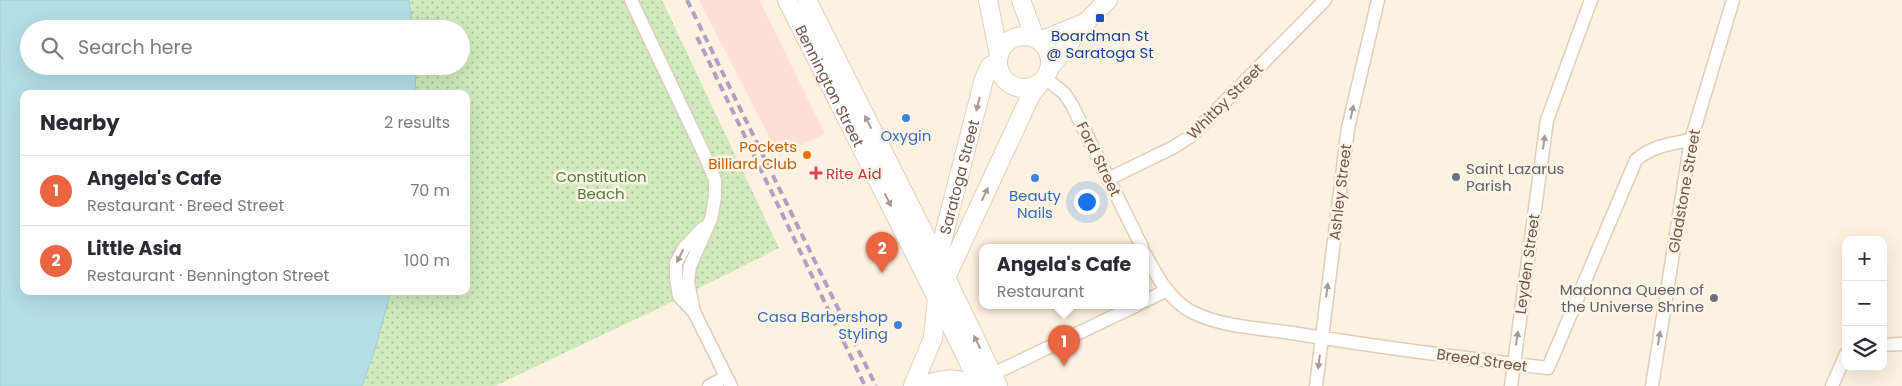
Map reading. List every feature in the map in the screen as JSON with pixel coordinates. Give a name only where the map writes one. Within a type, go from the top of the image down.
[{"type":"main road","name":"Bennington Street","points":[[787,0],[937,298],[990,382]]},
{"type":"main road","name":"Bennington Street","points":[[807,0],[937,259],[990,382]]},
{"type":"main road","points":[[988,0],[998,58],[1004,79],[1013,86],[1031,88],[1046,76],[1048,50],[1038,39],[1021,0]]},
{"type":"main road","points":[[998,58],[1004,45],[1012,38],[1024,35],[1038,39],[1070,30],[1087,21],[1108,0]]},
{"type":"main road","name":"Saratoga Street","points":[[937,298],[1025,108],[1087,21]]},
{"type":"main road","name":"Saratoga Street","points":[[913,386],[933,338],[937,298],[937,259],[984,79],[990,66],[998,58]]},
{"type":"main road","points":[[922,386],[950,379],[961,380],[974,386]]},
{"type":"street","points":[[631,0],[706,158],[714,180],[715,197],[711,219],[690,266],[688,282],[694,312],[729,382],[709,386]]},
{"type":"street","name":"Whitby Street","points":[[1108,179],[1174,147],[1191,136],[1325,0]]},
{"type":"street","name":"Ashley Street","points":[[1316,386],[1348,128],[1378,0]]},
{"type":"street","name":"Leyden Street","points":[[1511,386],[1547,120],[1591,0]]},
{"type":"street","name":"Gladstone Street","points":[[1652,386],[1691,140],[1733,0]]},
{"type":"street","name":"Ford Street","points":[[1046,76],[1069,100],[1140,244]]},
{"type":"street","name":"Breed Street","points":[[1168,290],[1178,304],[1191,312],[1213,321],[1322,338],[1548,368],[1636,160],[1646,151],[1662,145],[1691,140]]},
{"type":"street","points":[[1149,261],[1168,290],[1149,299]]},
{"type":"street","points":[[990,382],[1130,309]]},
{"type":"street","points":[[1887,345],[1902,344]]},
{"type":"street","points":[[1832,386],[1842,363]]},
{"type":"shaded area","points":[[699,0],[759,0],[825,134],[779,156]]},
{"type":"green space","name":"Constitution Beach","points":[[409,0],[662,0],[779,248],[655,310],[495,386],[362,386],[375,349],[390,295],[470,295],[470,90],[415,90],[416,75],[470,75],[470,20],[412,20]]},
{"type":"water","points":[[0,0],[409,0],[412,20],[20,20],[20,75],[416,75],[415,90],[20,90],[20,295],[390,295],[375,349],[362,386],[0,386]]},
{"type":"railway","points":[[687,0],[876,386]]},
{"type":"railway","points":[[697,37],[865,386]]},
{"type":"place","name":"Boardman St @ Saratoga St","points":[[1100,18]]},
{"type":"place","name":"Oxygin","points":[[906,118]]},
{"type":"place","name":"Pockets Billiard Club","points":[[807,155]]},
{"type":"place","name":"Rite Aid","points":[[816,173]]},
{"type":"place","name":"Saint Lazarus Parish","points":[[1456,177]]},
{"type":"place","name":"Beauty Nails","points":[[1035,178]]},
{"type":"place","name":"Little Asia","points":[[882,273]]},
{"type":"place","name":"Madonna Queen of the Universe Shrine","points":[[1714,298]]},
{"type":"place","name":"Casa Barbershop Styling","points":[[898,325]]},
{"type":"place","name":"Angela's Cafe","points":[[1064,366]]}]
